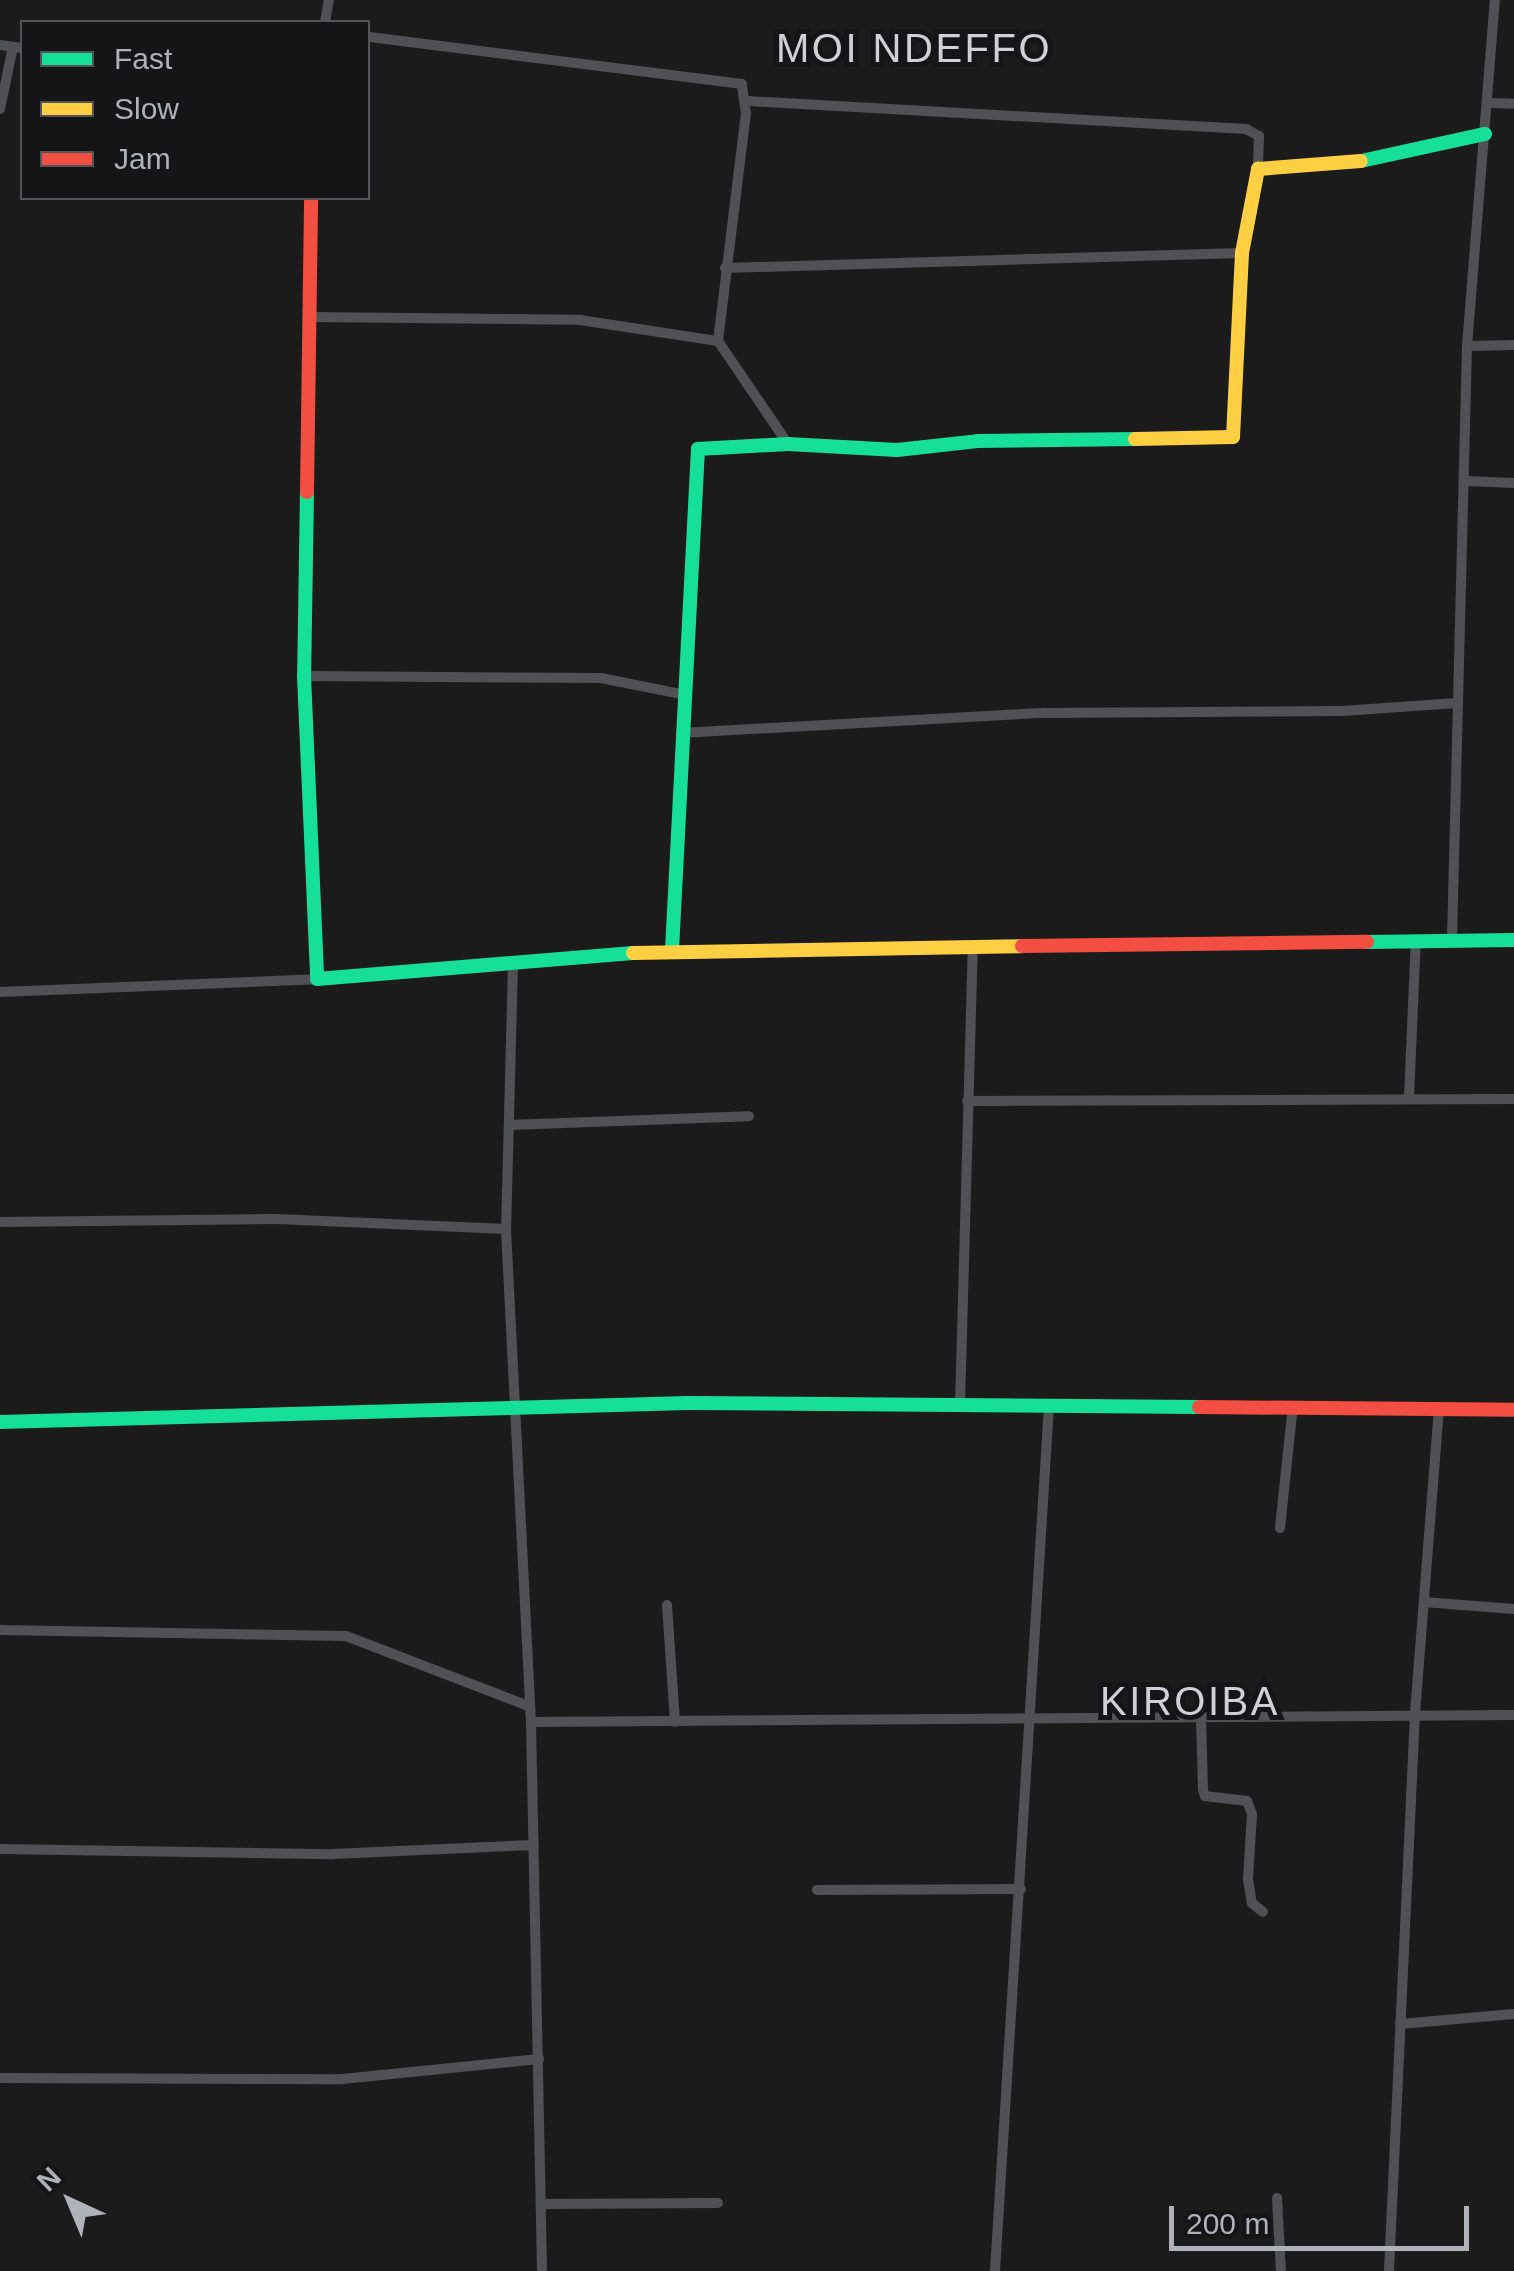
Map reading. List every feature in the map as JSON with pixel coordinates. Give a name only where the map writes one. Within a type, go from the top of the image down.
[{"type":"street","points":[[1452,940],[1467,346],[1490,103],[1495,0]]},
{"type":"street","points":[[370,36],[738,83],[747,102],[718,340],[788,444]]},
{"type":"street","points":[[0,45],[18,47],[0,109]]},
{"type":"street","points":[[672,950],[681,694],[698,450],[788,444],[898,450],[978,441],[1233,437],[1242,253],[1258,170],[1259,136],[1246,129],[747,102]]},
{"type":"street","points":[[1490,103],[1514,104]]},
{"type":"street","points":[[1258,170],[1363,161],[1485,134]]},
{"type":"street","points":[[311,200],[304,676],[317,979]]},
{"type":"street","points":[[725,268],[1242,253]]},
{"type":"street","points":[[310,317],[565,319],[718,340]]},
{"type":"street","points":[[1467,346],[1514,345]]},
{"type":"street","points":[[1466,481],[1514,483]]},
{"type":"street","points":[[304,676],[602,678],[681,694]]},
{"type":"street","points":[[680,733],[1044,714],[1342,711],[1457,702]]},
{"type":"street","points":[[1409,1096],[1416,939]]},
{"type":"street","points":[[0,992],[317,979],[672,950],[973,950],[1514,940]]},
{"type":"street","points":[[960,1405],[973,950]]},
{"type":"street","points":[[512,964],[506,1229],[531,1722],[542,2271]]},
{"type":"street","points":[[967,1100],[1409,1096],[1514,1099]]},
{"type":"street","points":[[508,1124],[749,1116]]},
{"type":"street","points":[[0,1222],[278,1219],[506,1229]]},
{"type":"street","points":[[0,1422],[516,1411],[688,1403],[1292,1413],[1514,1410]]},
{"type":"street","points":[[995,2271],[1020,1889],[1025,1718],[1049,1406]]},
{"type":"street","points":[[1388,2271],[1415,1713],[1439,1411]]},
{"type":"street","points":[[1280,1528],[1292,1413]]},
{"type":"street","points":[[1424,1602],[1514,1608]]},
{"type":"street","points":[[667,1605],[675,1722]]},
{"type":"street","points":[[0,1630],[346,1636],[528,1706]]},
{"type":"street","points":[[531,1722],[1415,1713],[1514,1716]]},
{"type":"street","points":[[1202,1718],[1203,1790],[1205,1796],[1247,1801],[1252,1814],[1248,1878],[1252,1903],[1263,1912]]},
{"type":"street","points":[[0,1848],[333,1854],[534,1845]]},
{"type":"street","points":[[817,1890],[1020,1889]]},
{"type":"street","points":[[1400,2024],[1514,2014]]},
{"type":"street","points":[[0,2078],[342,2080],[539,2059]]},
{"type":"street","points":[[1277,2198],[1281,2271]]},
{"type":"street","points":[[541,2204],[718,2203]]},
{"type":"traffic: fast","points":[[1361,161],[1485,134]]},
{"type":"traffic: fast","points":[[672,950],[698,449],[788,444],[897,450],[978,441],[1135,439]]},
{"type":"traffic: fast","points":[[307,492],[304,676],[317,979],[633,953]]},
{"type":"traffic: fast","points":[[1367,942],[1514,940]]},
{"type":"traffic: fast","points":[[0,1422],[688,1403],[1199,1407]]},
{"type":"traffic: slow","points":[[1135,439],[1233,437],[1242,253],[1258,169],[1361,161]]},
{"type":"traffic: slow","points":[[633,953],[1022,946]]},
{"type":"traffic: jam","points":[[307,492],[311,200]]},
{"type":"traffic: jam","points":[[1022,946],[1367,942]]},
{"type":"traffic: jam","points":[[1199,1407],[1514,1410]]},
{"type":"district","name":"MOI NDEFFO","points":[[914,48]]},
{"type":"district","name":"KIROIBA","points":[[1190,1701]]}]
